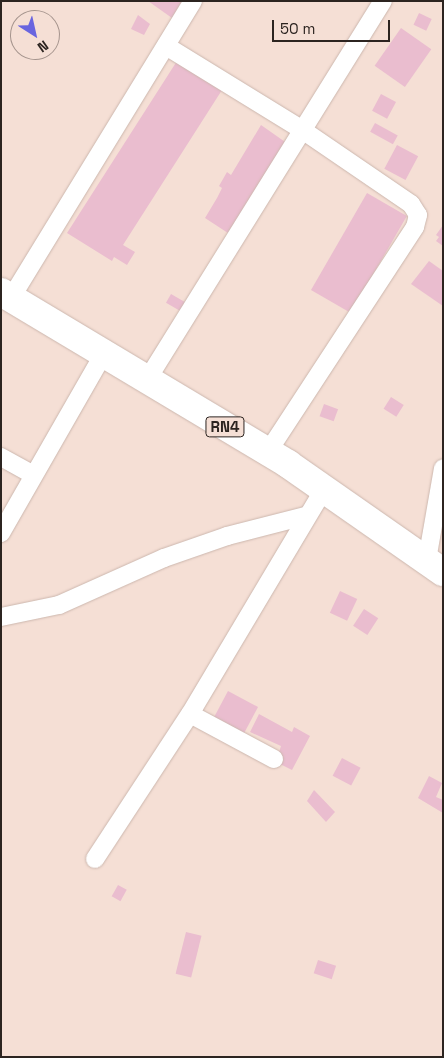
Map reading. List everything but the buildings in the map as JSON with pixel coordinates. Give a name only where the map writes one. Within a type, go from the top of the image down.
[{"type":"highway","name":"RN4","points":[[6,295],[268,452],[435,566]]},
{"type":"street","points":[[6,295],[194,1]]},
{"type":"street","points":[[147,380],[301,129],[332,84],[383,1]]},
{"type":"street","points":[[166,46],[301,129],[411,204],[418,215],[415,227],[268,452]]},
{"type":"street","points":[[1,533],[104,353]]},
{"type":"street","points":[[1,457],[33,476]]},
{"type":"street","points":[[435,566],[443,468]]},
{"type":"street","points":[[95,859],[190,714],[305,516],[324,489]]},
{"type":"street","points":[[1,617],[59,605],[164,558],[227,536],[305,516]]},
{"type":"street","points":[[190,714],[274,759]]}]
